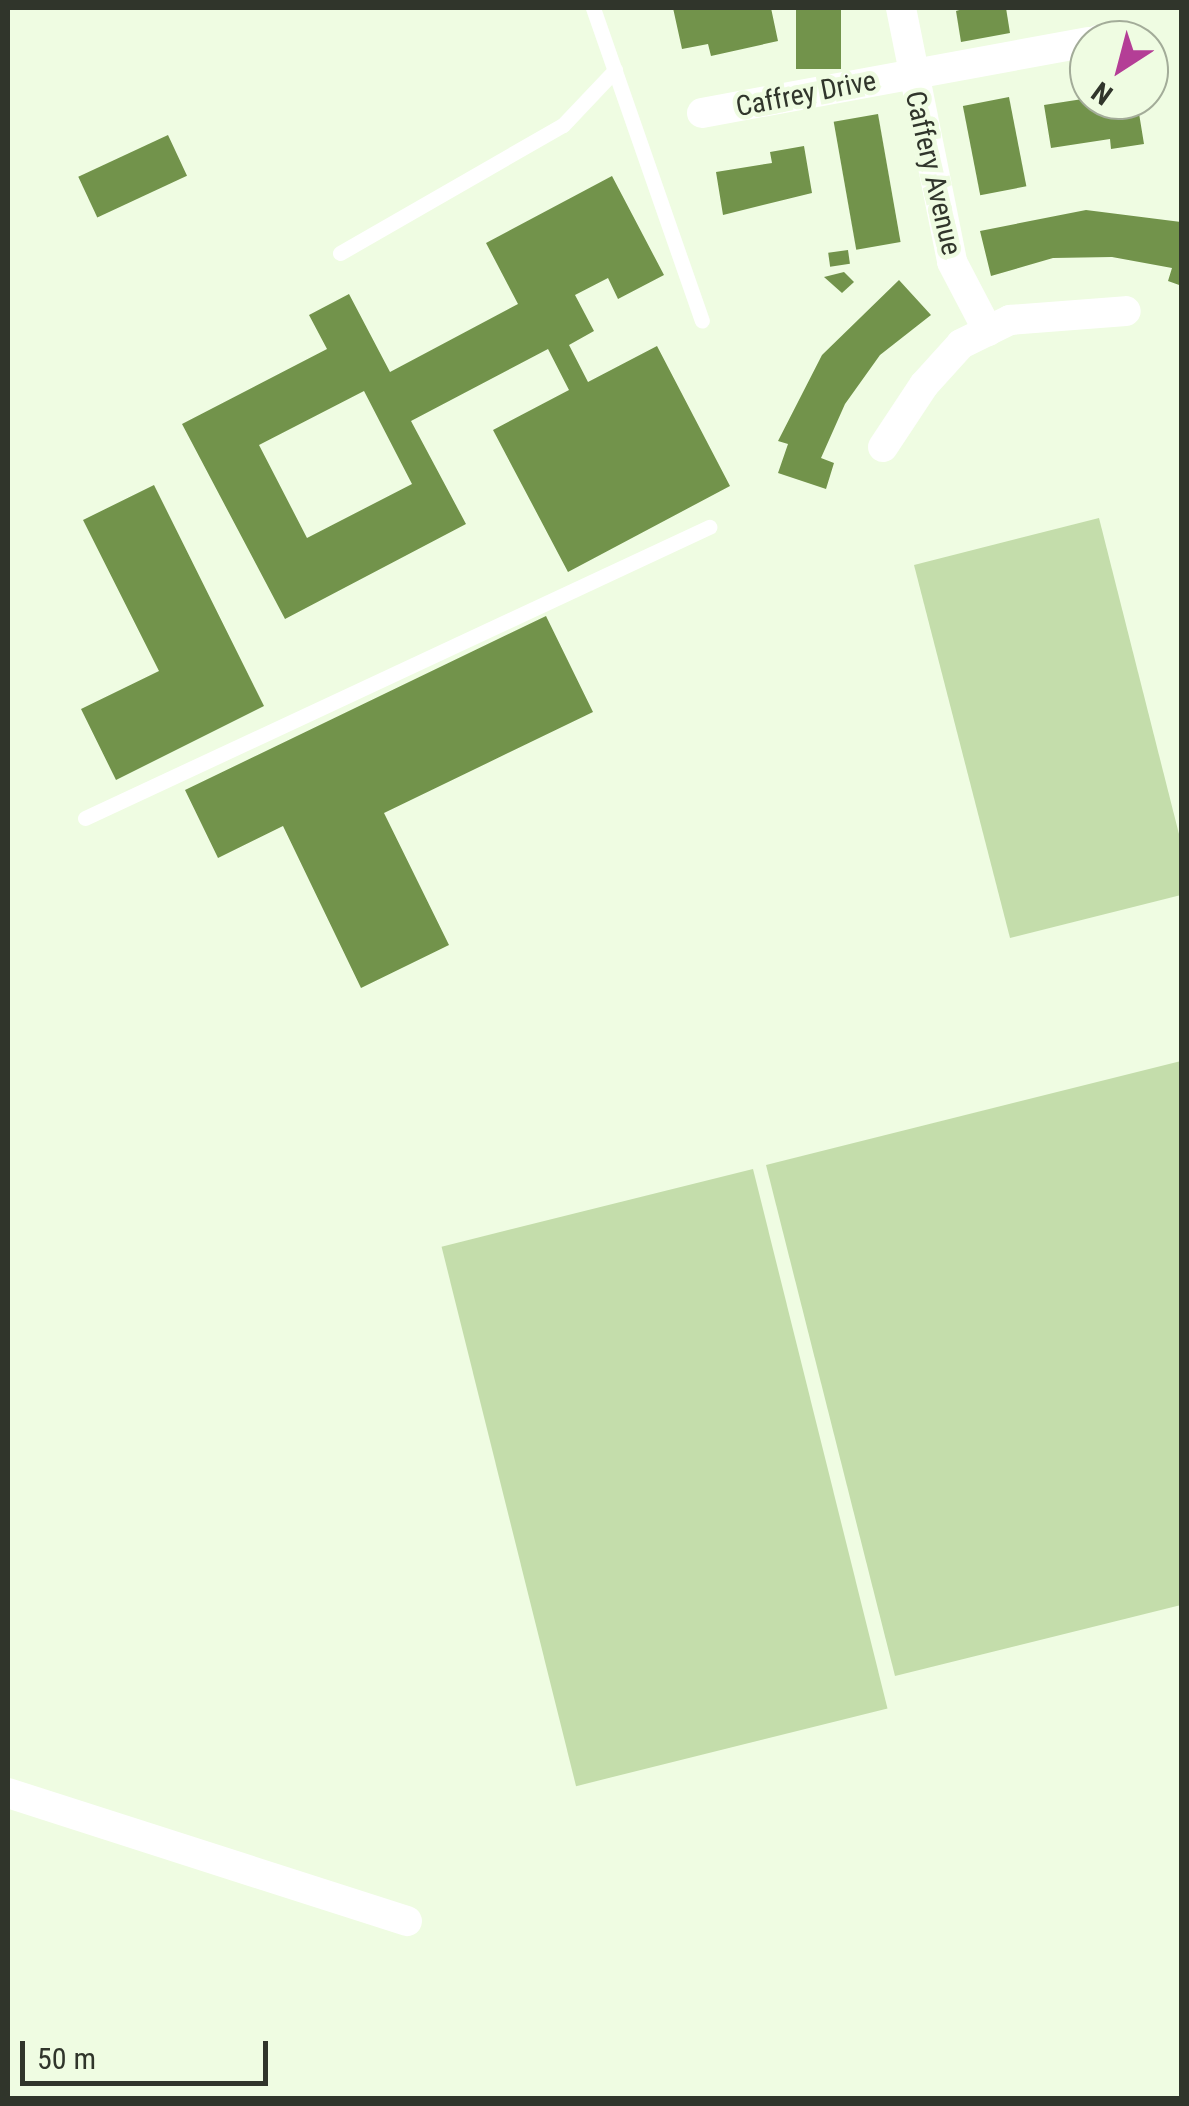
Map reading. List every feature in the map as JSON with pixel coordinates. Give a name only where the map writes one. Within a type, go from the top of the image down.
[{"type":"street","name":"Caffery Avenue","points":[[901,8],[910,74],[952,262],[988,331]]},
{"type":"street","name":"Caffrey Drive","points":[[702,113],[1069,46]]},
{"type":"street","points":[[884,448],[924,385],[961,344],[1028,317],[1126,311]]},
{"type":"street","points":[[8,1793],[407,1921]]},
{"type":"lane","points":[[593,8],[702,321]]},
{"type":"lane","points":[[340,253],[562,125],[615,70]]},
{"type":"lane","points":[[85,818],[708,527]]},
{"type":"green space","points":[[1099,518],[1181,842],[1181,895],[1010,938],[914,565]]},
{"type":"green space","points":[[1181,1061],[1181,1605],[895,1676],[766,1165]]},
{"type":"green space","points":[[753,1169],[888,1708],[576,1786],[442,1247]]},
{"type":"building","points":[[673,8],[771,8],[778,41],[711,56],[708,44],[682,49]]},
{"type":"building","points":[[796,8],[841,8],[841,69],[796,69]]},
{"type":"building","points":[[1006,8],[1010,33],[961,42],[956,11]]},
{"type":"building","points":[[1009,97],[1026,186],[980,195],[963,106]]},
{"type":"building","points":[[1069,101],[1069,120],[1140,120],[1144,144],[1111,149],[1110,139],[1051,148],[1044,105]]},
{"type":"building","points":[[878,114],[901,242],[856,250],[834,122]]},
{"type":"building","points":[[168,135],[187,176],[97,218],[78,177]]},
{"type":"building","points":[[804,146],[812,193],[723,215],[716,172],[772,163],[770,152]]},
{"type":"building","points":[[612,176],[664,275],[618,299],[608,278],[575,295],[594,331],[569,345],[588,382],[657,346],[730,486],[568,572],[493,430],[569,390],[548,349],[411,421],[466,524],[285,619],[182,424],[327,349],[309,315],[349,294],[390,372],[518,304],[486,243]],"holes":[[[364,391],[412,484],[307,538],[259,445]]]},
{"type":"building","points":[[1086,210],[1181,222],[1182,286],[1168,281],[1172,268],[1112,257],[1053,258],[991,276],[980,231]]},
{"type":"building","points":[[848,250],[850,264],[830,267],[828,253]]},
{"type":"building","points":[[844,272],[854,282],[842,293],[824,277]]},
{"type":"building","points":[[899,280],[931,315],[880,355],[845,404],[821,458],[834,463],[826,489],[778,473],[788,444],[778,441],[822,355]]},
{"type":"building","points":[[154,485],[264,706],[116,780],[81,709],[159,671],[83,520]]},
{"type":"building","points":[[546,616],[593,712],[384,813],[449,945],[361,988],[283,826],[218,858],[185,790]]}]
